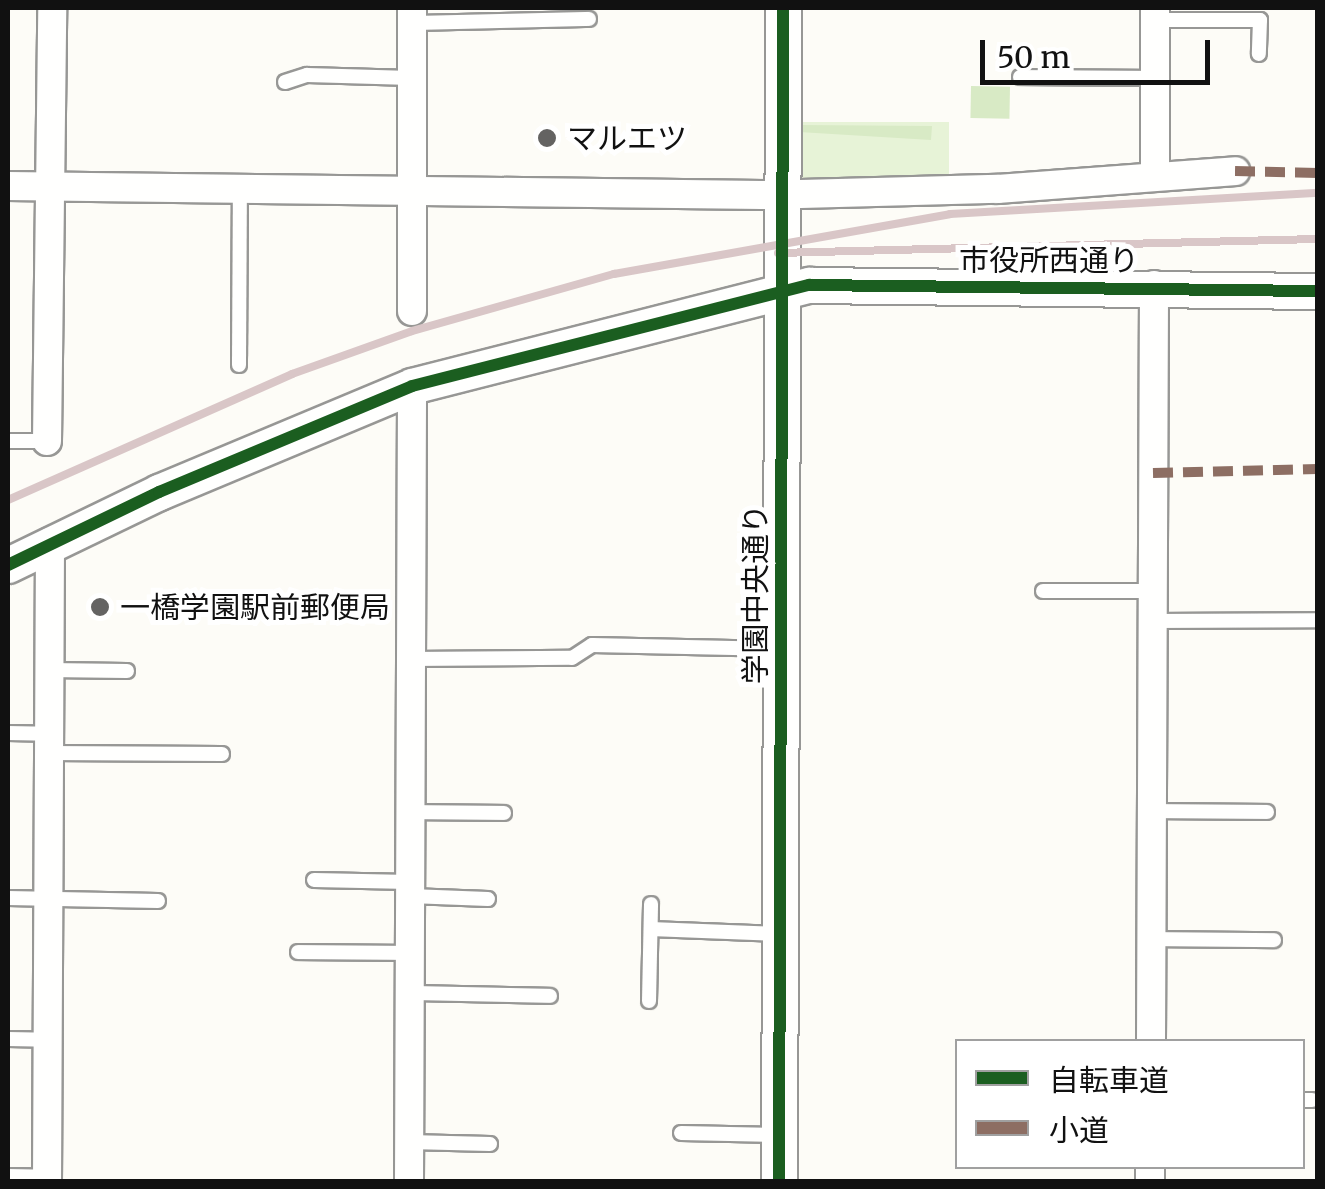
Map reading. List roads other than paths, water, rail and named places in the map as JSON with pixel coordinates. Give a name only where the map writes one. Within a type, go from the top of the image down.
[{"type":"street","points":[[47,441],[52,8]]},
{"type":"street","name":"学園中央通り","points":[[779,1182],[783,8]]},
{"type":"street","points":[[1155,14],[1155,174]]},
{"type":"street","points":[[412,16],[412,311]]},
{"type":"street","points":[[8,186],[411,195],[998,189],[1155,174],[1235,171]]},
{"type":"street","name":"市役所西通り","points":[[8,565],[50,542],[412,386],[809,284],[1154,284],[1318,291]]},
{"type":"street","points":[[1151,1039],[1154,284]]},
{"type":"street","points":[[409,1182],[412,386]]},
{"type":"street","points":[[46,1179],[50,542]]},
{"type":"lane","points":[[1155,14],[1260,20],[1259,54]]},
{"type":"lane","points":[[412,16],[589,19]]},
{"type":"lane","points":[[285,82],[307,75],[411,78]]},
{"type":"lane","points":[[1020,77],[1155,78]]},
{"type":"lane","points":[[238,365],[240,190]]},
{"type":"lane","points":[[8,441],[47,441]]},
{"type":"lane","points":[[1043,591],[1152,592]]},
{"type":"lane","points":[[1152,621],[1318,620]]},
{"type":"lane","points":[[410,659],[572,658],[592,646],[780,649]]},
{"type":"lane","points":[[48,670],[127,671]]},
{"type":"lane","points":[[8,733],[47,744],[222,754]]},
{"type":"lane","points":[[1152,811],[1267,812]]},
{"type":"lane","points":[[410,812],[504,813]]},
{"type":"lane","points":[[314,880],[488,899]]},
{"type":"lane","points":[[8,898],[158,901]]},
{"type":"lane","points":[[649,1001],[651,904]]},
{"type":"lane","points":[[650,929],[780,934]]},
{"type":"lane","points":[[1151,939],[1274,940]]},
{"type":"lane","points":[[298,952],[410,953]]},
{"type":"lane","points":[[410,992],[550,996]]},
{"type":"lane","points":[[8,1040],[46,1040]]},
{"type":"lane","points":[[681,1133],[779,1134]]},
{"type":"lane","points":[[409,1142],[490,1144]]},
{"type":"lane","points":[[8,1176],[46,1179]]},
{"type":"railway","points":[[8,500],[292,374],[412,331],[614,274],[950,214],[1318,193]]},
{"type":"railway","points":[[778,253],[1318,239]]},
{"type":"place","name":"マルエツ","points":[[547,138]]},
{"type":"place","name":"一橋学園駅前郵便局","points":[[100,607]]}]
